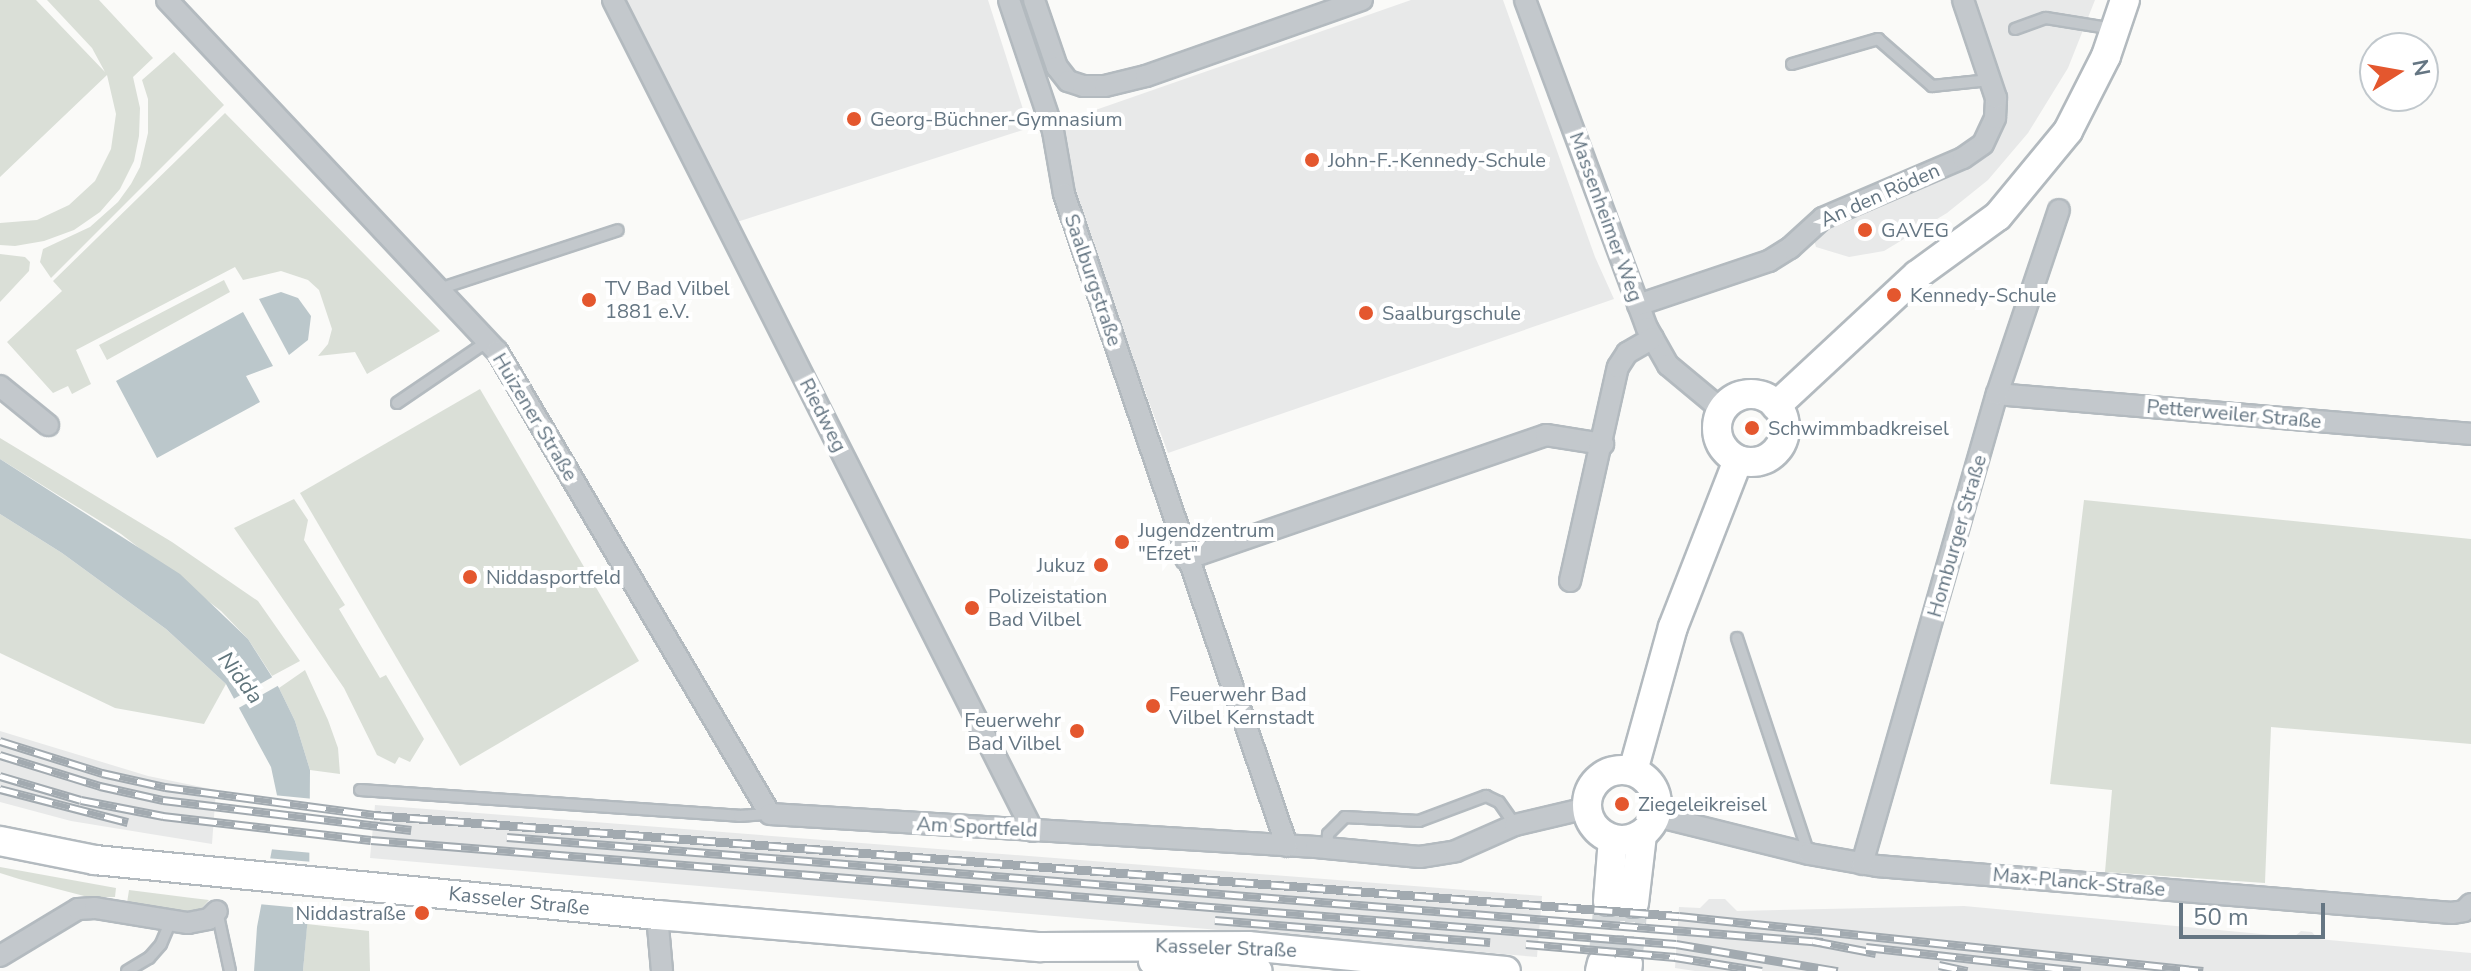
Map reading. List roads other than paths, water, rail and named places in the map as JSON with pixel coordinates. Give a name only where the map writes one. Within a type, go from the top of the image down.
[{"type":"main road","points":[[1776,406],[1917,275],[1977,235],[1998,216],[2068,131],[2116,29],[2125,0]]},
{"type":"main road","points":[[1748,394],[1758,395],[1776,406],[1784,424],[1781,443],[1775,452],[1758,461],[1738,460],[1723,447],[1718,439],[1722,410],[1728,402],[1748,394]]},
{"type":"main road","points":[[1633,771],[1673,627],[1738,460]]},
{"type":"main road","points":[[1613,839],[1621,902],[1658,804],[1651,783],[1633,771],[1619,769],[1595,782],[1587,808],[1591,822],[1613,839],[1623,841],[1649,825]]},
{"type":"main road","name":"Kasseler Straße","points":[[0,841],[95,860],[657,915],[1041,947],[1248,946],[1506,971]]},
{"type":"main road","name":"Kasseler Straße","points":[[1041,947],[1065,953],[1258,971]]},
{"type":"street","name":"Huizener Straße","points":[[167,0],[488,341],[512,375],[770,814]]},
{"type":"street","name":"Riedweg","points":[[613,0],[1033,831]]},
{"type":"street","name":"Saalburgstraße","points":[[1009,0],[1053,131],[1064,194],[1186,559],[1287,846]]},
{"type":"street","points":[[1034,0],[1057,67],[1068,81],[1083,86],[1105,86],[1146,76],[1362,0]]},
{"type":"street","name":"Massenheimer Weg","points":[[1525,0],[1653,338],[1668,365],[1722,410]]},
{"type":"street","name":"An den Röden","points":[[1638,305],[1769,261],[1790,248],[1823,218],[1975,151],[1990,134],[1997,111],[1963,0]]},
{"type":"street","name":"Homburger Straße","points":[[1862,864],[1997,394],[2059,210]]},
{"type":"street","points":[[1570,581],[1618,367],[1627,353],[1653,338]]},
{"type":"street","points":[[0,386],[48,425]]},
{"type":"street","name":"Petterweiler Straße","points":[[1997,394],[2471,434]]},
{"type":"street","points":[[1186,559],[1546,435],[1603,444]]},
{"type":"street","name":"Am Sportfeld","points":[[770,814],[1327,848],[1420,857],[1456,851],[1515,825],[1587,808]]},
{"type":"street","name":"Max-Planck-Straße","points":[[1649,825],[1688,825],[1862,864],[2452,913],[2464,911],[2471,904]]},
{"type":"street","points":[[0,956],[78,909],[95,908],[200,923],[217,911]]},
{"type":"street","points":[[657,915],[662,971]]},
{"type":"lane","points":[[2015,29],[2046,18],[2116,29]]},
{"type":"lane","points":[[1792,64],[1878,39],[1932,86],[1990,80]]},
{"type":"lane","points":[[439,289],[618,230]]},
{"type":"lane","points":[[397,403],[488,341]]},
{"type":"lane","points":[[1737,638],[1809,854]]},
{"type":"lane","name":"Am Sportfeld","points":[[360,790],[739,816],[770,814]]},
{"type":"lane","points":[[1327,848],[1328,834],[1345,817],[1419,821],[1486,796],[1499,802],[1515,825]]},
{"type":"lane","points":[[217,911],[230,971]]},
{"type":"lane","points":[[127,971],[149,958],[161,944],[171,921]]},
{"type":"water","points":[[281,292],[298,298],[311,316],[308,340],[289,355],[259,299]]},
{"type":"water","points":[[243,312],[273,366],[246,376],[260,402],[157,458],[116,381]]},
{"type":"water","name":"Nidda","points":[[0,459],[180,574],[248,639],[279,688],[295,721],[310,770],[309,905],[303,971],[254,971],[257,927],[277,823],[278,800],[271,767],[226,684],[166,629],[62,553],[0,514]]},
{"type":"tunnel","points":[[1602,963],[1608,901]]},
{"type":"tunnel","points":[[1628,964],[1634,903]]},
{"type":"railway","points":[[0,741],[102,773],[165,787],[374,815],[1679,916],[2203,971]]},
{"type":"railway","points":[[0,755],[100,786],[163,800],[411,830]]},
{"type":"railway","points":[[0,776],[81,800],[163,816],[371,840],[1676,944],[1838,971]]},
{"type":"railway","points":[[0,789],[128,822]]},
{"type":"railway","points":[[507,837],[1823,942]]},
{"type":"railway","points":[[1215,920],[1490,942]]},
{"type":"railway","points":[[1813,941],[1876,953]]},
{"type":"railway","points":[[1526,944],[1675,957],[1762,971]]},
{"type":"railway","points":[[1866,947],[2081,971]]},
{"type":"railway","points":[[1939,965],[1967,971]]},
{"type":"place","name":"Georg-Büchner-Gymnasium","points":[[854,119]]},
{"type":"place","name":"John-F.-Kennedy-Schule","points":[[1312,160]]},
{"type":"place","name":"GAVEG","points":[[1865,230]]},
{"type":"place","name":"Kennedy-Schule","points":[[1894,295]]},
{"type":"place","name":"TV Bad Vilbel 1881 e.V.","points":[[589,300]]},
{"type":"place","name":"Saalburgschule","points":[[1366,313]]},
{"type":"place","name":"Schwimmbadkreisel","points":[[1752,428]]},
{"type":"place","name":"Jugendzentrum \"Efzet\"","points":[[1122,542]]},
{"type":"place","name":"Jukuz","points":[[1101,565]]},
{"type":"place","name":"Niddasportfeld","points":[[470,577]]},
{"type":"place","name":"Polizeistation Bad Vilbel","points":[[972,608]]},
{"type":"place","name":"Feuerwehr Bad Vilbel Kernstadt","points":[[1153,706]]},
{"type":"place","name":"Feuerwehr Bad Vilbel","points":[[1077,731]]},
{"type":"place","name":"Ziegeleikreisel","points":[[1622,804]]},
{"type":"place","name":"Niddastraße","points":[[422,913]]}]
